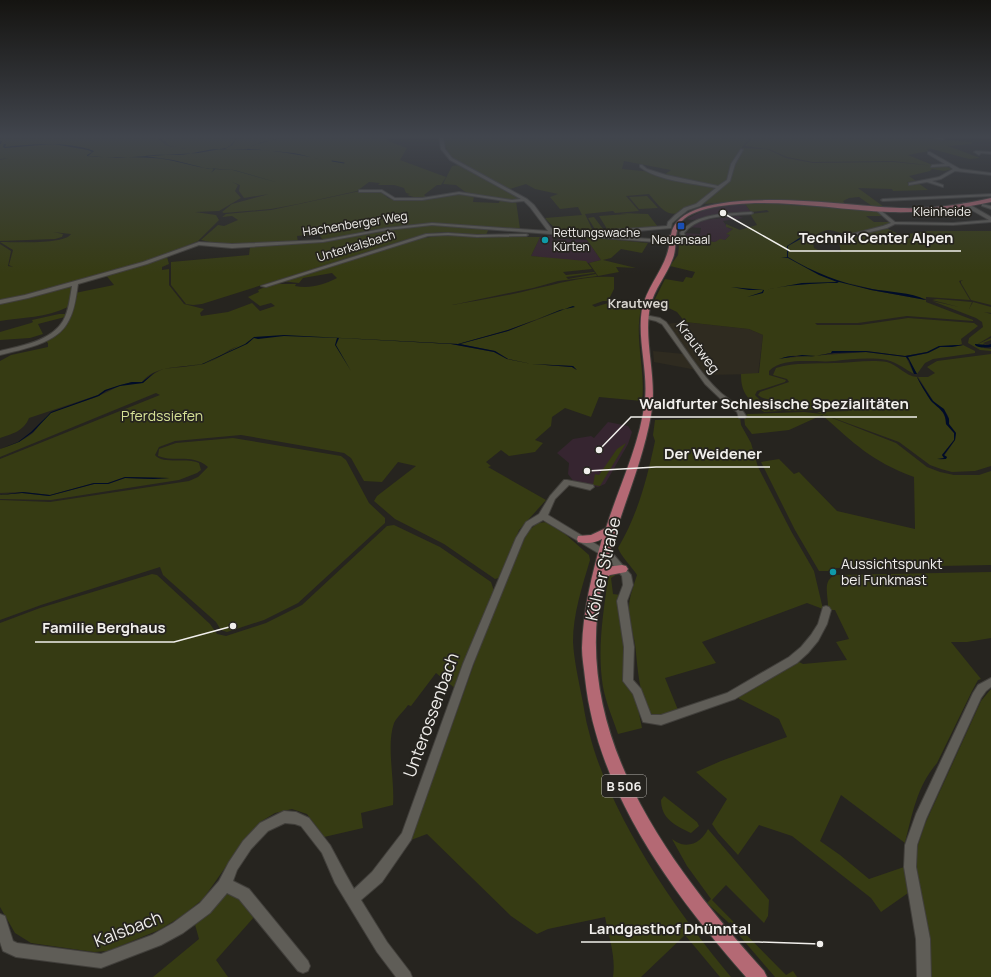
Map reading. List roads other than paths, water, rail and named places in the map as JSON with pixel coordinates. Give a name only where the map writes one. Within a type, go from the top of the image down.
[{"type":"main road","name":"Kölner Straße","points":[[758,977],[709,922],[669,869],[634,809],[613,763],[601,725],[591,679],[589,627],[598,578],[610,530],[628,480],[648,407],[650,377],[645,338],[645,317],[648,298],[670,257],[675,228],[682,218],[699,209],[722,204],[769,202],[879,210],[918,210],[991,200]]},
{"type":"main road","points":[[658,241],[674,239]]},
{"type":"main road","points":[[582,539],[593,539],[610,530]]},
{"type":"main road","points":[[598,578],[607,571],[622,569]]},
{"type":"street","points":[[492,182],[525,200],[532,206],[552,233]]},
{"type":"street","points":[[694,182],[719,187]]},
{"type":"street","points":[[588,236],[592,233],[599,232],[668,228],[677,216],[686,209],[698,205],[727,182]]},
{"type":"street","points":[[911,184],[924,182]]},
{"type":"street","points":[[929,182],[941,186]]},
{"type":"street","points":[[361,191],[382,191],[394,199],[422,199],[459,193],[512,201],[525,200]]},
{"type":"street","points":[[883,200],[991,195]]},
{"type":"street","points":[[965,204],[991,220]]},
{"type":"street","points":[[984,206],[991,208]]},
{"type":"street","name":"Kleinheide","points":[[879,210],[894,223]]},
{"type":"street","points":[[674,239],[686,241],[682,233],[685,227],[692,222],[751,213]]},
{"type":"street","name":"Kleinheide","points":[[823,242],[885,227],[894,223],[948,224],[991,220]]},
{"type":"street","name":"Hachenberger Weg","points":[[0,302],[26,297],[166,255],[199,243],[232,246],[323,241],[423,224],[658,241]]},
{"type":"street","name":"Unterkalsbach","points":[[264,286],[428,235],[451,234],[477,236],[542,236],[552,233]]},
{"type":"street","points":[[166,255],[170,262]]},
{"type":"street","points":[[0,353],[44,339],[64,326],[67,319],[75,282]]},
{"type":"street","name":"Krautweg","points":[[645,317],[658,319],[664,323],[709,384],[732,406],[740,411],[742,416]]},
{"type":"street","points":[[590,487],[567,482],[554,494],[547,504],[543,516],[612,557],[628,578],[628,585],[622,601],[629,647],[628,680],[638,692],[646,719],[661,720],[731,696],[793,660],[802,654],[824,623],[826,610]]},
{"type":"street","name":"Unterossenbach","points":[[353,898],[377,877],[407,836],[468,664],[520,538],[529,524],[543,516]]},
{"type":"street","points":[[924,977],[923,939],[910,867],[911,845],[923,812],[971,708],[979,692],[991,682]]},
{"type":"street","name":"Kalsbach","points":[[0,921],[8,946],[16,950],[101,961],[156,940],[178,928],[205,908],[224,886],[233,866],[248,845],[264,827],[284,817],[296,818],[305,822],[326,849],[340,878],[353,898]]},
{"type":"street","points":[[224,886],[231,887],[244,894],[303,966]]},
{"type":"street","points":[[353,898],[382,947],[405,977]]},
{"type":"water","points":[[804,235],[806,236],[788,246],[788,257],[798,263],[818,273],[849,284],[907,294],[926,300],[871,290],[839,282],[774,288],[802,283],[837,282],[819,275],[788,258],[781,257],[787,257],[787,246]]},
{"type":"water","points":[[731,287],[764,290],[763,293],[747,297],[762,292],[763,290],[749,290]]},
{"type":"water","points":[[565,309],[537,319],[560,310]]},
{"type":"water","points":[[537,319],[508,331],[460,344],[495,351],[508,359],[532,364],[507,359],[494,352],[451,344],[339,338],[336,345],[351,371],[335,345],[337,338],[284,336],[258,339],[254,338],[247,344],[203,364],[164,369],[202,364],[245,344],[254,337],[284,335],[458,344],[508,330]]},
{"type":"water","points":[[963,345],[940,347],[928,353],[908,357],[917,374],[914,374],[906,357],[866,352],[834,353],[815,356],[831,353],[832,351],[866,351],[905,356],[927,352],[939,346]]},
{"type":"water","points":[[532,364],[573,366],[577,370],[572,367]]},
{"type":"water","points":[[155,372],[143,383],[120,386],[106,391],[99,396],[51,413],[33,432],[19,442],[0,449],[18,442],[31,432],[51,412],[98,395],[105,390],[120,385],[132,382],[142,382]]},
{"type":"water","points":[[917,377],[933,401],[944,409],[949,419],[949,424],[956,433],[955,440],[944,455],[947,457],[946,459],[937,459],[944,458],[942,455],[954,440],[954,433],[946,424],[945,416],[931,401]]},
{"type":"water","points":[[125,477],[170,478],[125,478],[108,484],[94,484],[49,496],[22,493],[0,495],[23,492],[50,495],[94,483],[108,483]]},
{"type":"waterway","points":[[977,345],[991,345]]},
{"type":"place","name":"Technik Center Alpen","points":[[723,213]]},
{"type":"place","name":"Neuensaal","points":[[681,226]]},
{"type":"place","name":"Rettungswache Kürten","points":[[545,240]]},
{"type":"place","name":"Waldfurter Schlesische Spezialitäten","points":[[599,450]]},
{"type":"place","name":"Der Weidener","points":[[587,471]]},
{"type":"place","name":"Aussichtspunkt bei Funkmast","points":[[833,572]]},
{"type":"place","name":"Familie Berghaus","points":[[233,626]]},
{"type":"place","name":"Landgasthof Dhünntal","points":[[820,944]]},
{"type":"district","name":"Krautweg","points":[[638,303]]},
{"type":"park label","name":"Pferdssiefen","points":[[162,416]]}]
